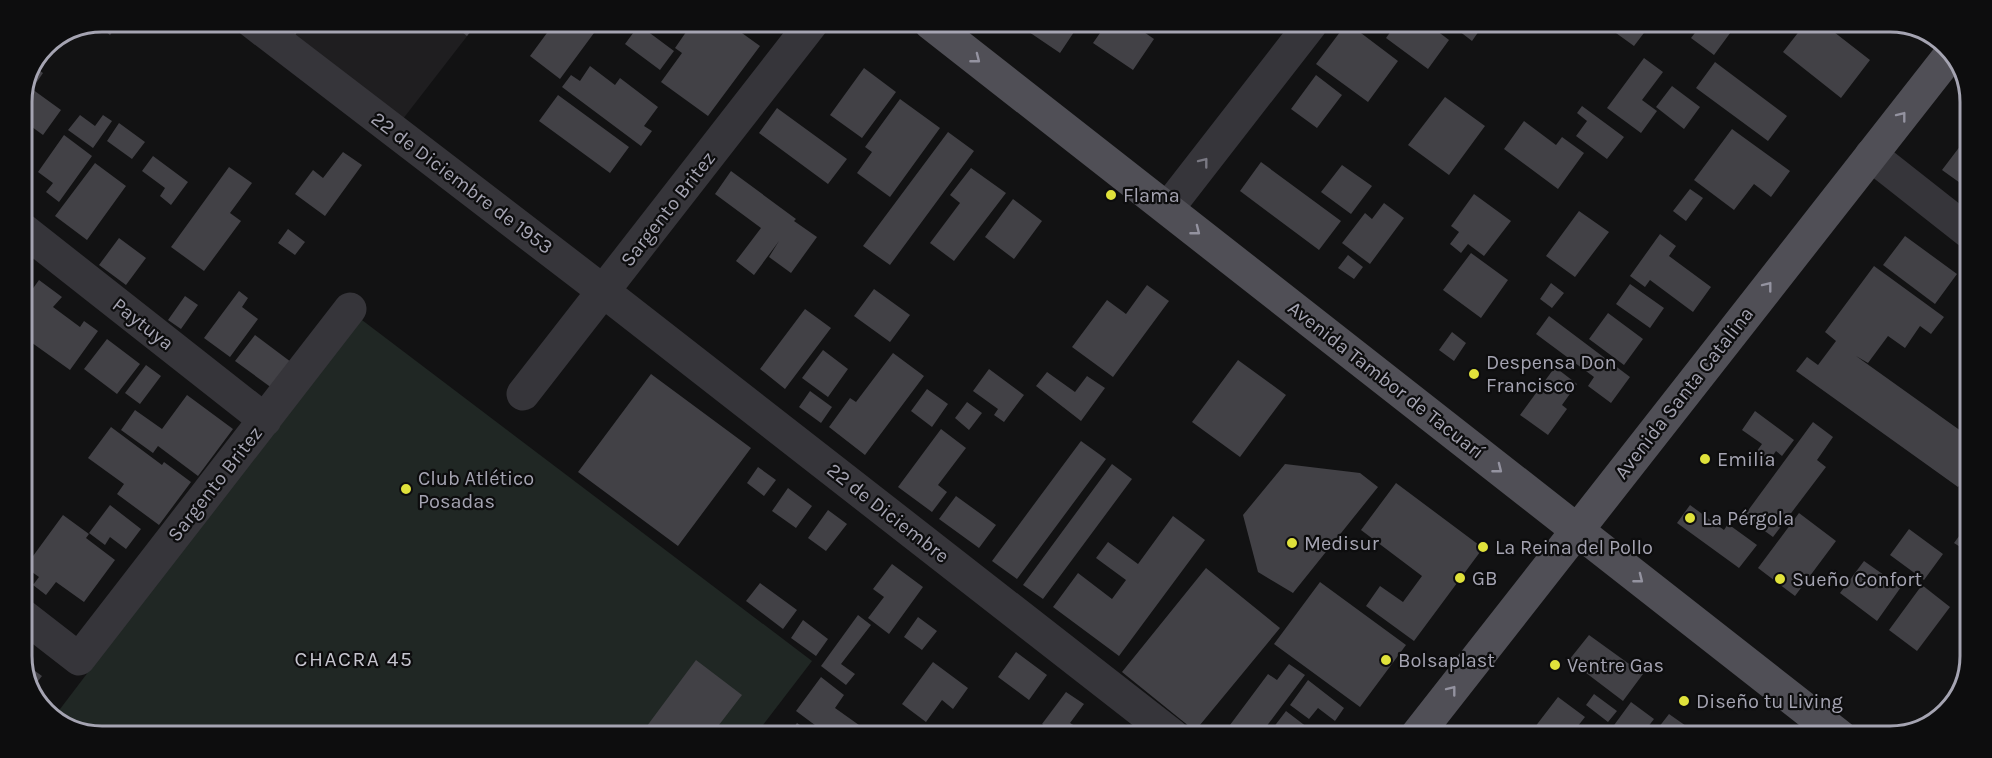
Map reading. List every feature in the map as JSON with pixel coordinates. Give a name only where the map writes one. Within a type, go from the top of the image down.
[{"type":"main road","name":"Avenida Tambor de Tacuarí","points":[[942,32],[1827,726]]},
{"type":"main road","name":"Avenida Santa Catalina","points":[[1424,726],[1946,59]]},
{"type":"street","name":"22 de Diciembre de 1953","points":[[265,32],[603,291]]},
{"type":"street","name":"Sargento Britez","points":[[523,394],[805,32]]},
{"type":"street","points":[[1168,208],[1305,32]]},
{"type":"street","points":[[1871,155],[1960,224]]},
{"type":"street","name":"Paytuya","points":[[32,237],[265,420]]},
{"type":"street","name":"22 de Diciembre","points":[[603,291],[1160,726]]},
{"type":"street","name":"Sargento Britez","points":[[32,623],[79,659],[350,309]]},
{"type":"shaded area","points":[[279,32],[470,32],[399,124]]},
{"type":"shaded area","name":"Club Atlético Posadas","points":[[358,317],[812,661],[762,726],[101,726],[79,723],[58,711]]},
{"type":"building","points":[[279,32],[297,32],[291,41]]},
{"type":"building","points":[[548,32],[594,33],[560,79],[530,56]]},
{"type":"building","points":[[634,32],[648,32],[674,51],[660,70],[625,44]]},
{"type":"building","points":[[686,32],[741,32],[760,46],[708,116],[661,82],[682,53],[675,48]]},
{"type":"building","points":[[1029,32],[1074,32],[1060,53]]},
{"type":"building","points":[[1101,32],[1144,32],[1154,39],[1133,70],[1093,43]]},
{"type":"building","points":[[1340,32],[1360,32],[1398,61],[1368,102],[1316,64]]},
{"type":"building","points":[[1390,32],[1438,32],[1449,40],[1428,69],[1386,38]]},
{"type":"building","points":[[1460,32],[1478,32],[1472,41]]},
{"type":"building","points":[[1617,32],[1645,32],[1634,46]]},
{"type":"building","points":[[1696,32],[1731,32],[1714,55],[1691,38]]},
{"type":"building","points":[[1799,32],[1834,32],[1870,60],[1841,98],[1783,52]]},
{"type":"building","points":[[1644,58],[1663,72],[1642,100],[1657,111],[1641,133],[1607,108]]},
{"type":"building","points":[[1715,62],[1787,116],[1768,141],[1696,88]]},
{"type":"building","points":[[590,66],[615,85],[620,78],[658,107],[644,126],[652,131],[641,146],[562,87],[571,75],[580,81]]},
{"type":"building","points":[[864,68],[896,92],[862,138],[830,115]]},
{"type":"building","points":[[39,70],[43,73],[33,88]]},
{"type":"building","points":[[1316,75],[1342,95],[1317,128],[1291,109]]},
{"type":"building","points":[[1672,86],[1700,107],[1684,129],[1656,107]]},
{"type":"building","points":[[33,90],[61,110],[43,135],[32,127]]},
{"type":"building","points":[[558,95],[629,147],[610,173],[539,121]]},
{"type":"building","points":[[1445,97],[1485,126],[1449,175],[1408,145]]},
{"type":"building","points":[[900,99],[940,128],[890,197],[857,173],[872,152],[865,147]]},
{"type":"building","points":[[1582,106],[1624,137],[1607,159],[1576,136],[1587,121],[1577,113]]},
{"type":"building","points":[[777,108],[847,159],[828,184],[759,133]]},
{"type":"building","points":[[80,115],[95,126],[103,115],[112,121],[93,148],[68,130]]},
{"type":"building","points":[[1524,121],[1556,145],[1562,137],[1584,153],[1558,189],[1504,149]]},
{"type":"building","points":[[119,123],[145,142],[132,159],[107,141]]},
{"type":"building","points":[[1732,129],[1790,171],[1771,197],[1754,184],[1734,210],[1694,180]]},
{"type":"building","points":[[948,132],[974,151],[890,265],[863,246]]},
{"type":"building","points":[[64,135],[92,156],[59,202],[46,192],[53,183],[38,172]]},
{"type":"building","points":[[1960,146],[1960,183],[1942,170]]},
{"type":"building","points":[[343,152],[362,165],[325,216],[295,194],[313,170],[323,178]]},
{"type":"building","points":[[153,156],[188,182],[171,205],[160,196],[165,188],[142,171]]},
{"type":"building","points":[[1261,162],[1341,221],[1319,250],[1240,191]]},
{"type":"building","points":[[95,163],[126,186],[87,240],[55,216]]},
{"type":"building","points":[[1342,165],[1372,186],[1351,214],[1321,192]]},
{"type":"building","points":[[229,167],[252,183],[230,213],[241,221],[204,271],[171,247]]},
{"type":"building","points":[[971,168],[1006,193],[954,261],[930,243],[960,203],[950,195]]},
{"type":"building","points":[[731,171],[817,237],[791,273],[769,257],[779,241],[754,275],[736,261],[761,228],[715,194]]},
{"type":"building","points":[[1690,189],[1703,198],[1686,221],[1673,211]]},
{"type":"building","points":[[1474,194],[1511,221],[1484,256],[1468,244],[1461,253],[1450,244],[1459,232],[1451,226]]},
{"type":"building","points":[[1013,199],[1042,221],[1014,259],[985,237]]},
{"type":"building","points":[[1384,203],[1404,218],[1370,264],[1342,243],[1365,213],[1372,219]]},
{"type":"building","points":[[1579,211],[1609,232],[1575,277],[1546,256]]},
{"type":"building","points":[[288,229],[305,242],[295,255],[278,243]]},
{"type":"building","points":[[1660,234],[1676,246],[1669,256],[1711,287],[1693,312],[1650,280],[1645,287],[1630,276]]},
{"type":"building","points":[[1905,236],[1957,274],[1935,304],[1883,265]]},
{"type":"building","points":[[119,238],[146,258],[126,285],[99,265]]},
{"type":"building","points":[[1471,253],[1508,280],[1481,318],[1443,290]]},
{"type":"building","points":[[1348,255],[1363,267],[1354,279],[1338,268]]},
{"type":"building","points":[[1874,266],[1944,317],[1931,334],[1920,326],[1905,348],[1888,336],[1868,363],[1856,356],[1960,430],[1960,484],[1958,487],[1796,371],[1807,357],[1818,365],[1836,341],[1825,332]]},
{"type":"building","points":[[39,280],[62,297],[53,307],[80,327],[84,321],[98,331],[70,370],[32,343],[32,290]]},
{"type":"building","points":[[1551,283],[1564,293],[1552,308],[1540,299]]},
{"type":"building","points":[[1630,284],[1664,308],[1650,328],[1616,304]]},
{"type":"building","points":[[1147,285],[1169,301],[1113,377],[1072,347],[1107,300],[1126,314]]},
{"type":"building","points":[[874,289],[910,315],[890,342],[854,316]]},
{"type":"building","points":[[239,291],[248,298],[242,307],[258,319],[230,357],[204,338]]},
{"type":"building","points":[[185,296],[198,305],[181,329],[168,320]]},
{"type":"building","points":[[805,309],[831,328],[785,389],[760,369]]},
{"type":"building","points":[[1608,313],[1643,339],[1624,365],[1589,339]]},
{"type":"building","points":[[1549,316],[1630,377],[1611,403],[1588,386],[1594,377],[1536,334]]},
{"type":"building","points":[[1452,332],[1466,343],[1454,361],[1439,350]]},
{"type":"building","points":[[255,335],[295,365],[276,391],[235,361]]},
{"type":"building","points":[[107,339],[140,364],[117,394],[84,369]]},
{"type":"building","points":[[823,350],[848,369],[828,397],[802,378]]},
{"type":"building","points":[[893,353],[924,376],[865,455],[829,427],[850,398],[856,402]]},
{"type":"building","points":[[1238,360],[1286,395],[1240,457],[1192,422]]},
{"type":"building","points":[[146,365],[161,376],[140,404],[125,393]]},
{"type":"building","points":[[1555,367],[1577,384],[1562,405],[1567,409],[1548,435],[1520,415]]},
{"type":"building","points":[[989,369],[1024,395],[1004,422],[994,415],[998,409],[973,391]]},
{"type":"building","points":[[1047,372],[1075,392],[1087,376],[1105,388],[1081,421],[1036,386]]},
{"type":"building","points":[[651,374],[751,448],[678,546],[578,472]]},
{"type":"building","points":[[927,389],[948,404],[932,427],[911,411]]},
{"type":"building","points":[[810,391],[832,407],[821,423],[799,407]]},
{"type":"building","points":[[187,395],[233,429],[198,476],[158,446],[153,453],[121,430],[135,410],[162,429]]},
{"type":"building","points":[[967,402],[982,413],[969,430],[955,418]]},
{"type":"building","points":[[1755,411],[1794,440],[1782,456],[1776,451],[1767,464],[1754,455],[1762,444],[1742,430]]},
{"type":"building","points":[[1813,422],[1833,437],[1817,460],[1826,467],[1773,537],[1744,516]]},
{"type":"building","points":[[111,427],[162,465],[164,462],[191,482],[159,525],[117,494],[124,484],[88,458]]},
{"type":"building","points":[[941,429],[966,448],[938,485],[947,492],[932,512],[898,487]]},
{"type":"building","points":[[1081,441],[1106,459],[1017,579],[992,561]]},
{"type":"building","points":[[1112,464],[1132,479],[1043,599],[1023,585]]},
{"type":"building","name":"Medisur","points":[[1285,464],[1360,473],[1378,487],[1293,593],[1258,572],[1243,515]]},
{"type":"building","points":[[758,467],[776,480],[764,496],[747,483]]},
{"type":"building","points":[[1396,483],[1483,548],[1414,641],[1366,606],[1380,586],[1403,602],[1422,576],[1361,530]]},
{"type":"building","points":[[788,488],[812,506],[796,528],[772,511]]},
{"type":"building","points":[[956,496],[996,525],[979,548],[939,519]]},
{"type":"building","points":[[110,505],[141,529],[126,549],[110,537],[105,545],[89,533]]},
{"type":"building","points":[[1690,505],[1724,530],[1728,524],[1757,545],[1739,568],[1677,523]]},
{"type":"building","points":[[828,510],[847,524],[826,551],[808,538]]},
{"type":"building","points":[[1799,513],[1836,541],[1795,596],[1758,568]]},
{"type":"building","points":[[63,515],[89,534],[86,538],[115,560],[84,602],[56,582],[46,595],[33,585],[39,577],[32,572],[32,557]]},
{"type":"building","points":[[1173,516],[1205,540],[1119,656],[1053,607],[1078,573],[1112,599],[1126,580],[1096,558],[1108,542],[1138,564]]},
{"type":"building","points":[[1909,529],[1943,554],[1924,580],[1890,555]]},
{"type":"building","points":[[1960,535],[1960,547],[1954,543]]},
{"type":"building","points":[[1864,561],[1901,587],[1877,621],[1840,593]]},
{"type":"building","points":[[892,564],[923,587],[889,634],[868,618],[884,597],[873,589]]},
{"type":"building","points":[[1206,568],[1280,628],[1199,726],[1189,726],[1122,672]]},
{"type":"building","points":[[1320,582],[1406,645],[1360,707],[1274,644]]},
{"type":"building","points":[[760,583],[797,610],[783,629],[746,601]]},
{"type":"building","points":[[1922,585],[1950,607],[1917,651],[1889,630]]},
{"type":"building","points":[[858,615],[871,625],[841,664],[855,674],[846,685],[821,666]]},
{"type":"building","points":[[918,617],[937,631],[922,650],[904,637]]},
{"type":"building","points":[[803,620],[828,639],[816,656],[791,638]]},
{"type":"building","points":[[1589,635],[1643,674],[1623,701],[1569,660]]},
{"type":"building","points":[[1016,652],[1047,675],[1029,700],[998,677]]},
{"type":"building","points":[[696,660],[742,695],[718,726],[647,726]]},
{"type":"building","points":[[933,662],[968,688],[953,709],[942,700],[926,722],[902,704]]},
{"type":"building","points":[[1289,664],[1305,675],[1267,726],[1229,726],[1268,674],[1277,680]]},
{"type":"building","points":[[33,669],[42,676],[37,683]]},
{"type":"building","points":[[821,677],[844,695],[835,708],[860,726],[816,726],[796,711]]},
{"type":"building","points":[[1308,680],[1344,708],[1335,721],[1318,708],[1309,719],[1290,705]]},
{"type":"building","points":[[1066,692],[1084,704],[1070,723],[1075,726],[1045,726],[1042,724]]},
{"type":"building","points":[[1594,694],[1617,711],[1608,722],[1586,705]]},
{"type":"building","points":[[1558,697],[1585,717],[1578,726],[1536,726]]},
{"type":"building","points":[[1631,702],[1654,719],[1649,726],[1613,726]]},
{"type":"building","points":[[1286,711],[1306,726],[1275,726]]},
{"type":"building","points":[[1669,714],[1686,726],[1660,726]]},
{"type":"place","name":"Flama","points":[[1111,195]]},
{"type":"place","name":"Despensa Don Francisco","points":[[1474,374]]},
{"type":"place","name":"Emilia","points":[[1705,459]]},
{"type":"place","name":"Club Atlético Posadas","points":[[406,489]]},
{"type":"place","name":"La Pérgola","points":[[1690,518]]},
{"type":"place","name":"Medisur","points":[[1292,543]]},
{"type":"place","name":"La Reina del Pollo","points":[[1483,547]]},
{"type":"place","name":"GB","points":[[1460,578]]},
{"type":"place","name":"Sueño Confort","points":[[1780,579]]},
{"type":"place","name":"Bolsaplast","points":[[1386,660]]},
{"type":"place","name":"Ventre Gas","points":[[1555,665]]},
{"type":"place","name":"Diseño tu Living","points":[[1684,701]]},
{"type":"district","name":"CHACRA 45","points":[[354,659]]}]
